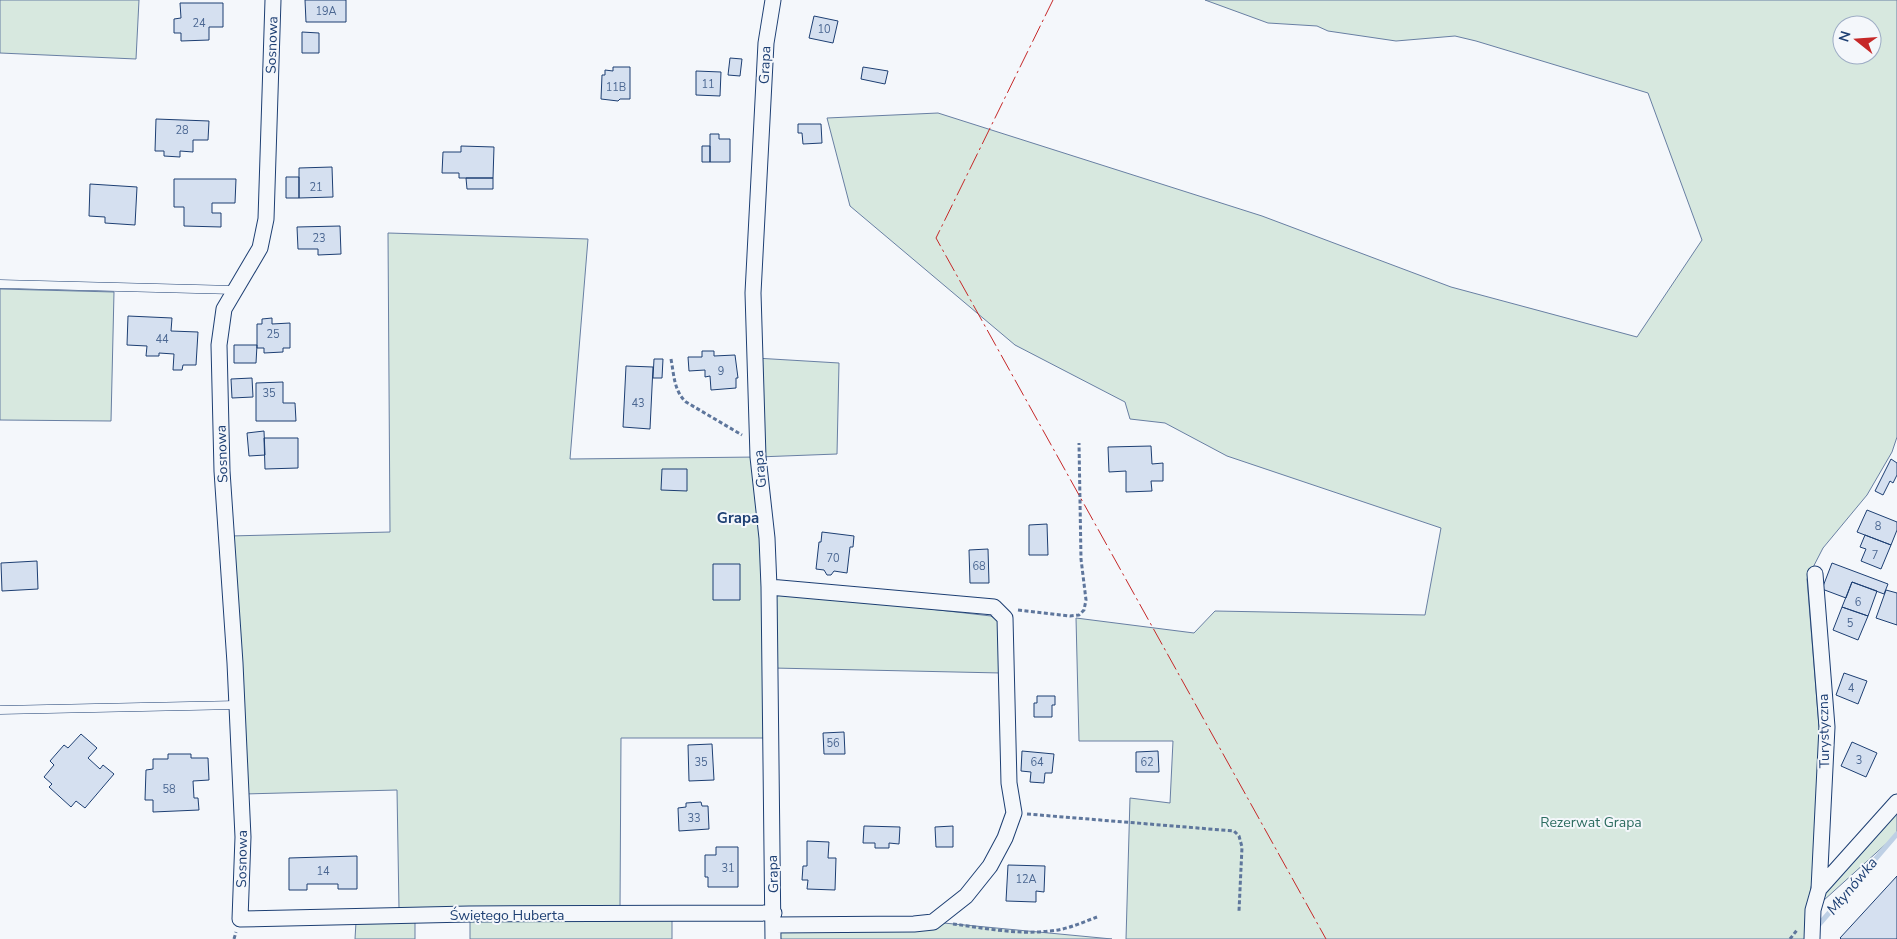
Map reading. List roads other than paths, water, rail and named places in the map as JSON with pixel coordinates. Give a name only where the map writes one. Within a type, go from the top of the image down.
[{"type":"street","name":"Sosnowa","points":[[240,919],[243,837],[237,705],[222,471],[219,345],[224,309],[260,248],[266,219],[273,0]]},
{"type":"street","name":"Grapa","points":[[773,0],[766,42],[753,293],[758,444],[767,538],[769,586],[774,926]]},
{"type":"street","name":"Turystyczna","points":[[1812,939],[1813,910],[1819,889],[1827,728],[1815,574]]},
{"type":"street","name":"Świętego Huberta","points":[[240,919],[478,914],[774,926],[914,924],[933,922],[966,896],[990,866],[1005,838],[1014,813],[1009,783],[1005,618],[994,607],[769,586]]},
{"type":"street","name":"Turystyczna","points":[[1819,889],[1897,802]]},
{"type":"lane","points":[[0,284],[235,290]]},
{"type":"lane","points":[[0,710],[237,705]]},
{"type":"waterway","name":"Młynówka","points":[[1816,928],[1897,834]]},
{"type":"district","name":"Grapa","points":[[738,518]]},
{"type":"park label","name":"Rezerwat Grapa","points":[[1591,822]]}]
